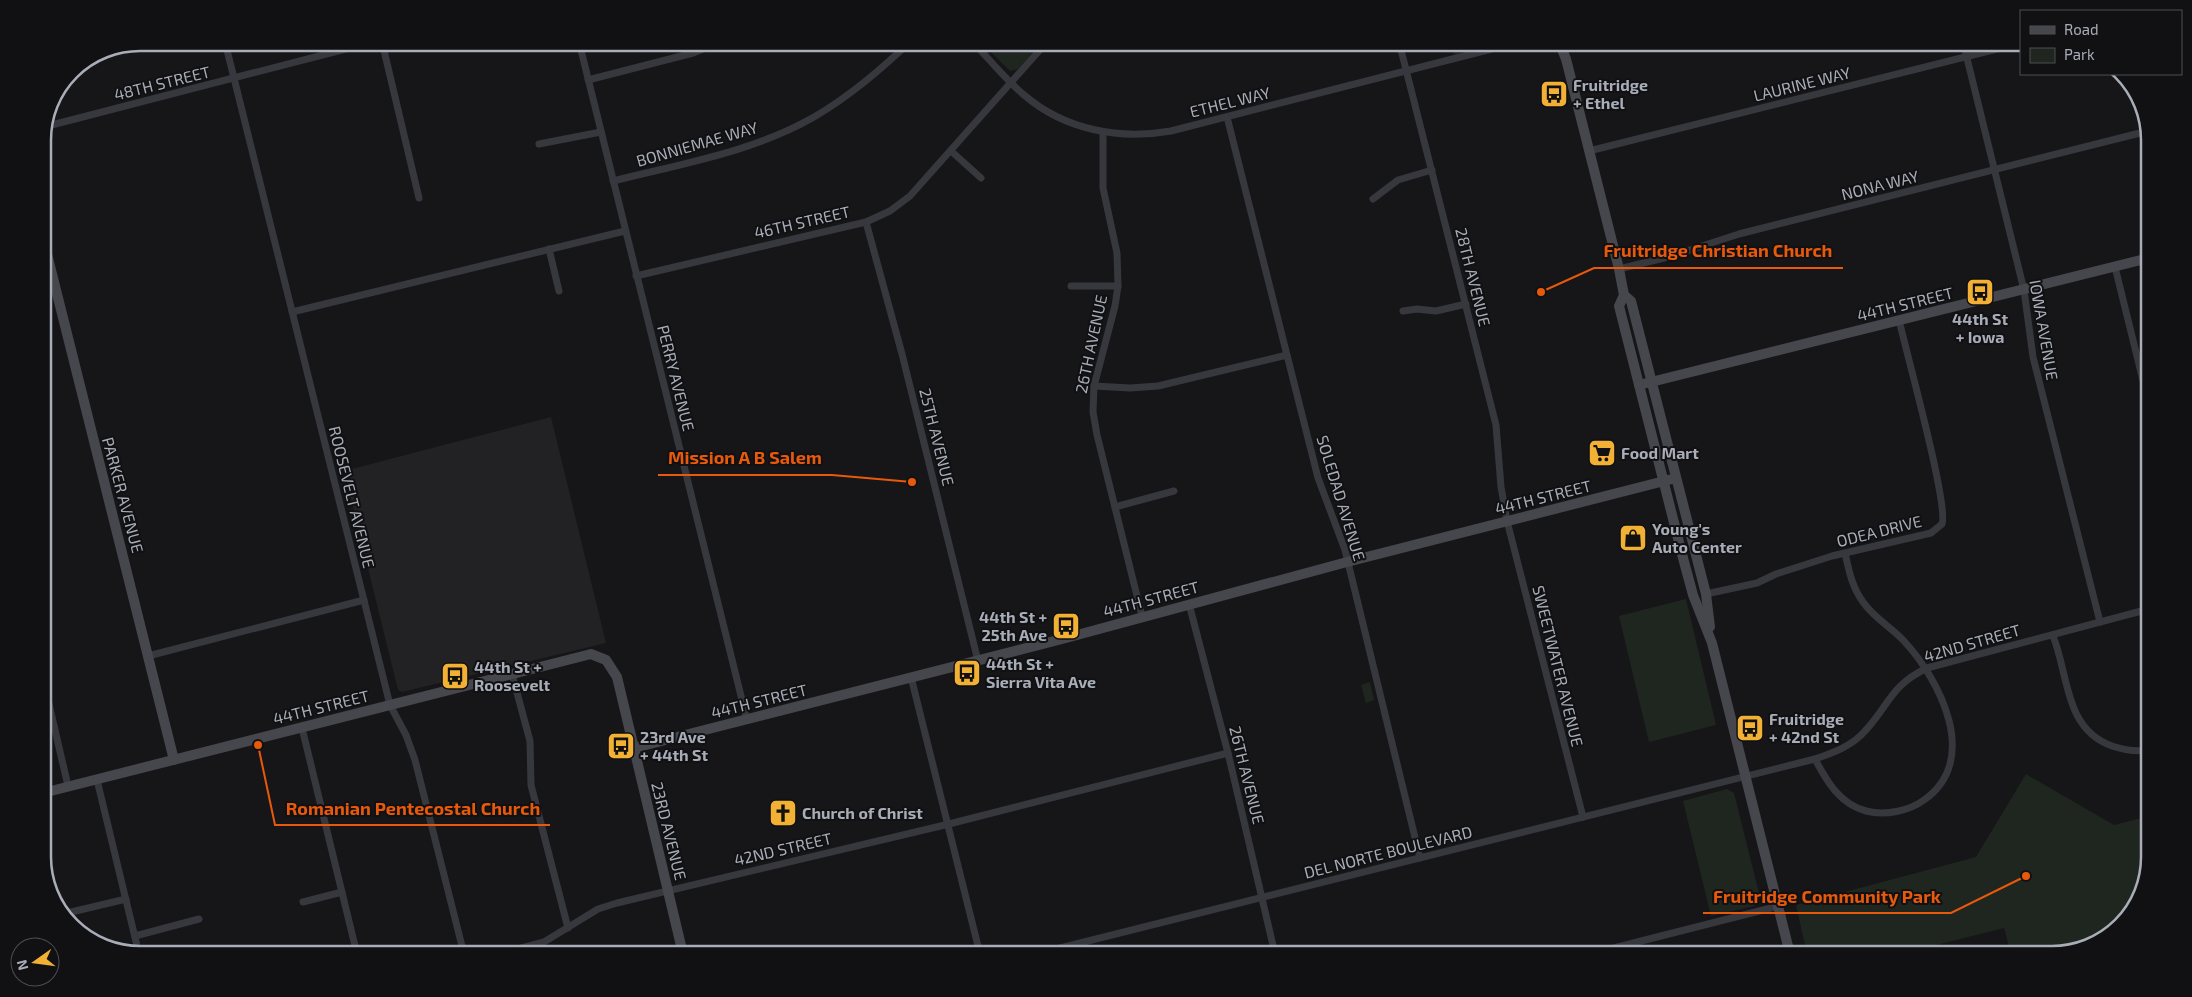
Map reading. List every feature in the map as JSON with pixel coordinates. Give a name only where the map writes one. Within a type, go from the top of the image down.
[{"type":"street","name":"ROOSEVELT AVENUE","points":[[227,51],[390,705],[406,735],[415,760],[462,946]]},
{"type":"street","name":"48TH STREET","points":[[53,125],[340,51]]},
{"type":"street","points":[[384,51],[419,198]]},
{"type":"street","name":"PERRY AVENUE","points":[[581,51],[624,231],[747,720]]},
{"type":"street","points":[[588,80],[698,51]]},
{"type":"street","name":"BONNIEMAE WAY","points":[[612,182],[733,151],[790,129],[814,117],[859,87],[900,51]]},
{"type":"street","name":"ETHEL WAY","points":[[981,51],[1011,83],[1030,100],[1060,118],[1103,132],[1120,134],[1154,134],[1406,73],[1486,51]]},
{"type":"street","name":"46TH STREET","points":[[636,276],[866,222],[890,211],[910,196],[1039,51]]},
{"type":"street","name":"28TH AVENUE","points":[[1401,51],[1496,425],[1507,521]]},
{"type":"street","points":[[1563,51],[1619,269],[1624,295],[1620,306],[1639,385],[1694,595],[1712,643],[1788,946]]},
{"type":"street","name":"IOWA AVENUE","points":[[1965,51],[2024,290],[2033,357],[2100,622]]},
{"type":"street","name":"LAURINE WAY","points":[[1589,151],[1990,51]]},
{"type":"street","name":"SOLEDAD AVENUE","points":[[1227,117],[1320,485],[1345,550],[1420,858]]},
{"type":"street","points":[[539,144],[601,132]]},
{"type":"street","name":"26TH AVENUE","points":[[1103,132],[1103,188],[1116,253],[1118,286],[1094,386],[1094,423],[1142,616]]},
{"type":"street","name":"NONA WAY","points":[[1619,269],[1668,257],[1739,234],[2141,133]]},
{"type":"street","points":[[951,151],[982,178]]},
{"type":"street","points":[[1373,199],[1398,180],[1432,170]]},
{"type":"street","name":"25TH AVENUE","points":[[866,222],[902,354],[978,661]]},
{"type":"street","points":[[292,312],[624,231]]},
{"type":"street","points":[[549,249],[559,292]]},
{"type":"street","name":"44TH STREET","points":[[1639,385],[2141,260]]},
{"type":"street","points":[[2115,267],[2141,373]]},
{"type":"street","name":"PARKER AVENUE","points":[[51,270],[174,760]]},
{"type":"street","points":[[1072,286],[1118,286]]},
{"type":"street","points":[[1624,295],[1630,301],[1706,594],[1712,643]]},
{"type":"street","points":[[1403,311],[1417,309],[1436,311],[1466,304]]},
{"type":"street","name":"ODEA DRIVE","points":[[1706,594],[1757,583],[1810,563],[1930,533],[1939,528],[1943,520],[1934,465],[1899,320]]},
{"type":"street","points":[[1094,386],[1130,388],[1158,386],[1287,355]]},
{"type":"street","name":"44TH STREET","points":[[634,748],[978,661],[1347,562],[1676,478]]},
{"type":"street","points":[[1115,507],[1174,491]]},
{"type":"street","name":"SWEETWATER AVENUE","points":[[1507,521],[1582,817]]},
{"type":"street","points":[[1815,759],[1831,787],[1842,800],[1861,810],[1874,812],[1901,811],[1928,798],[1941,784],[1950,765],[1953,744],[1950,722],[1927,668],[1898,634],[1873,615],[1861,600],[1852,584],[1845,553]]},
{"type":"street","points":[[148,656],[364,600]]},
{"type":"street","name":"26TH AVENUE","points":[[1189,604],[1228,753],[1273,946]]},
{"type":"street","name":"42ND STREET","points":[[1746,776],[1815,759],[1846,746],[1864,733],[1895,690],[1910,676],[1927,668],[2141,611]]},
{"type":"street","points":[[2053,636],[2058,648],[2070,700],[2082,724],[2104,743],[2126,750],[2141,750]]},
{"type":"street","name":"44TH STREET","points":[[51,791],[591,654],[606,660]]},
{"type":"street","name":"23RD AVENUE","points":[[606,660],[617,677],[681,946]]},
{"type":"street","points":[[512,674],[530,741],[531,785],[568,928]]},
{"type":"street","points":[[911,677],[978,946]]},
{"type":"street","points":[[51,716],[68,786]]},
{"type":"street","points":[[302,728],[355,946]]},
{"type":"street","name":"42ND STREET","points":[[529,946],[544,942],[608,906],[949,824],[1228,753]]},
{"type":"street","name":"DEL NORTE BOULEVARD","points":[[1068,946],[1746,776]]},
{"type":"street","points":[[97,780],[137,946]]},
{"type":"street","points":[[303,902],[342,892]]},
{"type":"street","points":[[71,912],[126,899]]},
{"type":"street","points":[[1622,946],[1779,906]]},
{"type":"street","points":[[135,936],[199,919]]},
{"type":"shaded area","points":[[1453,51],[1471,51],[1454,55]]},
{"type":"shaded area","points":[[551,417],[606,643],[402,692],[398,690],[344,471]]},
{"type":"green space","points":[[990,51],[1034,51],[1018,69],[1010,71]]},
{"type":"green space","points":[[1686,599],[1716,725],[1649,742],[1619,616]]},
{"type":"green space","points":[[1370,682],[1374,700],[1366,703],[1361,685]]},
{"type":"green space","points":[[2026,774],[2114,825],[2141,818],[2141,862],[2134,891],[2115,920],[2101,931],[2086,939],[2063,945],[2009,946],[2004,928],[1932,946],[1805,946],[1796,905],[1976,857]]},
{"type":"green space","points":[[1727,789],[1734,793],[1760,897],[1754,906],[1711,916],[1683,801]]},
{"type":"place","name":"Fruitridge + Ethel","points":[[1554,94]]},
{"type":"place","name":"Fruitridge Christian Church","points":[[1541,292]]},
{"type":"place","name":"44th St + Iowa","points":[[1980,292]]},
{"type":"place","name":"Food Mart","points":[[1602,453]]},
{"type":"place","name":"Mission A B Salem","points":[[912,482]]},
{"type":"place","name":"Young's Auto Center","points":[[1633,538]]},
{"type":"place","name":"44th St + 25th Ave","points":[[1066,626]]},
{"type":"place","name":"44th St + Sierra Vita Ave","points":[[967,673]]},
{"type":"place","name":"44th St + Roosevelt","points":[[455,676]]},
{"type":"place","name":"Fruitridge + 42nd St","points":[[1750,728]]},
{"type":"place","name":"Romanian Pentecostal Church","points":[[258,745]]},
{"type":"place","name":"23rd Ave + 44th St","points":[[621,746]]},
{"type":"place","name":"Church of Christ","points":[[783,813]]},
{"type":"place","name":"Fruitridge Community Park","points":[[2026,876]]}]
